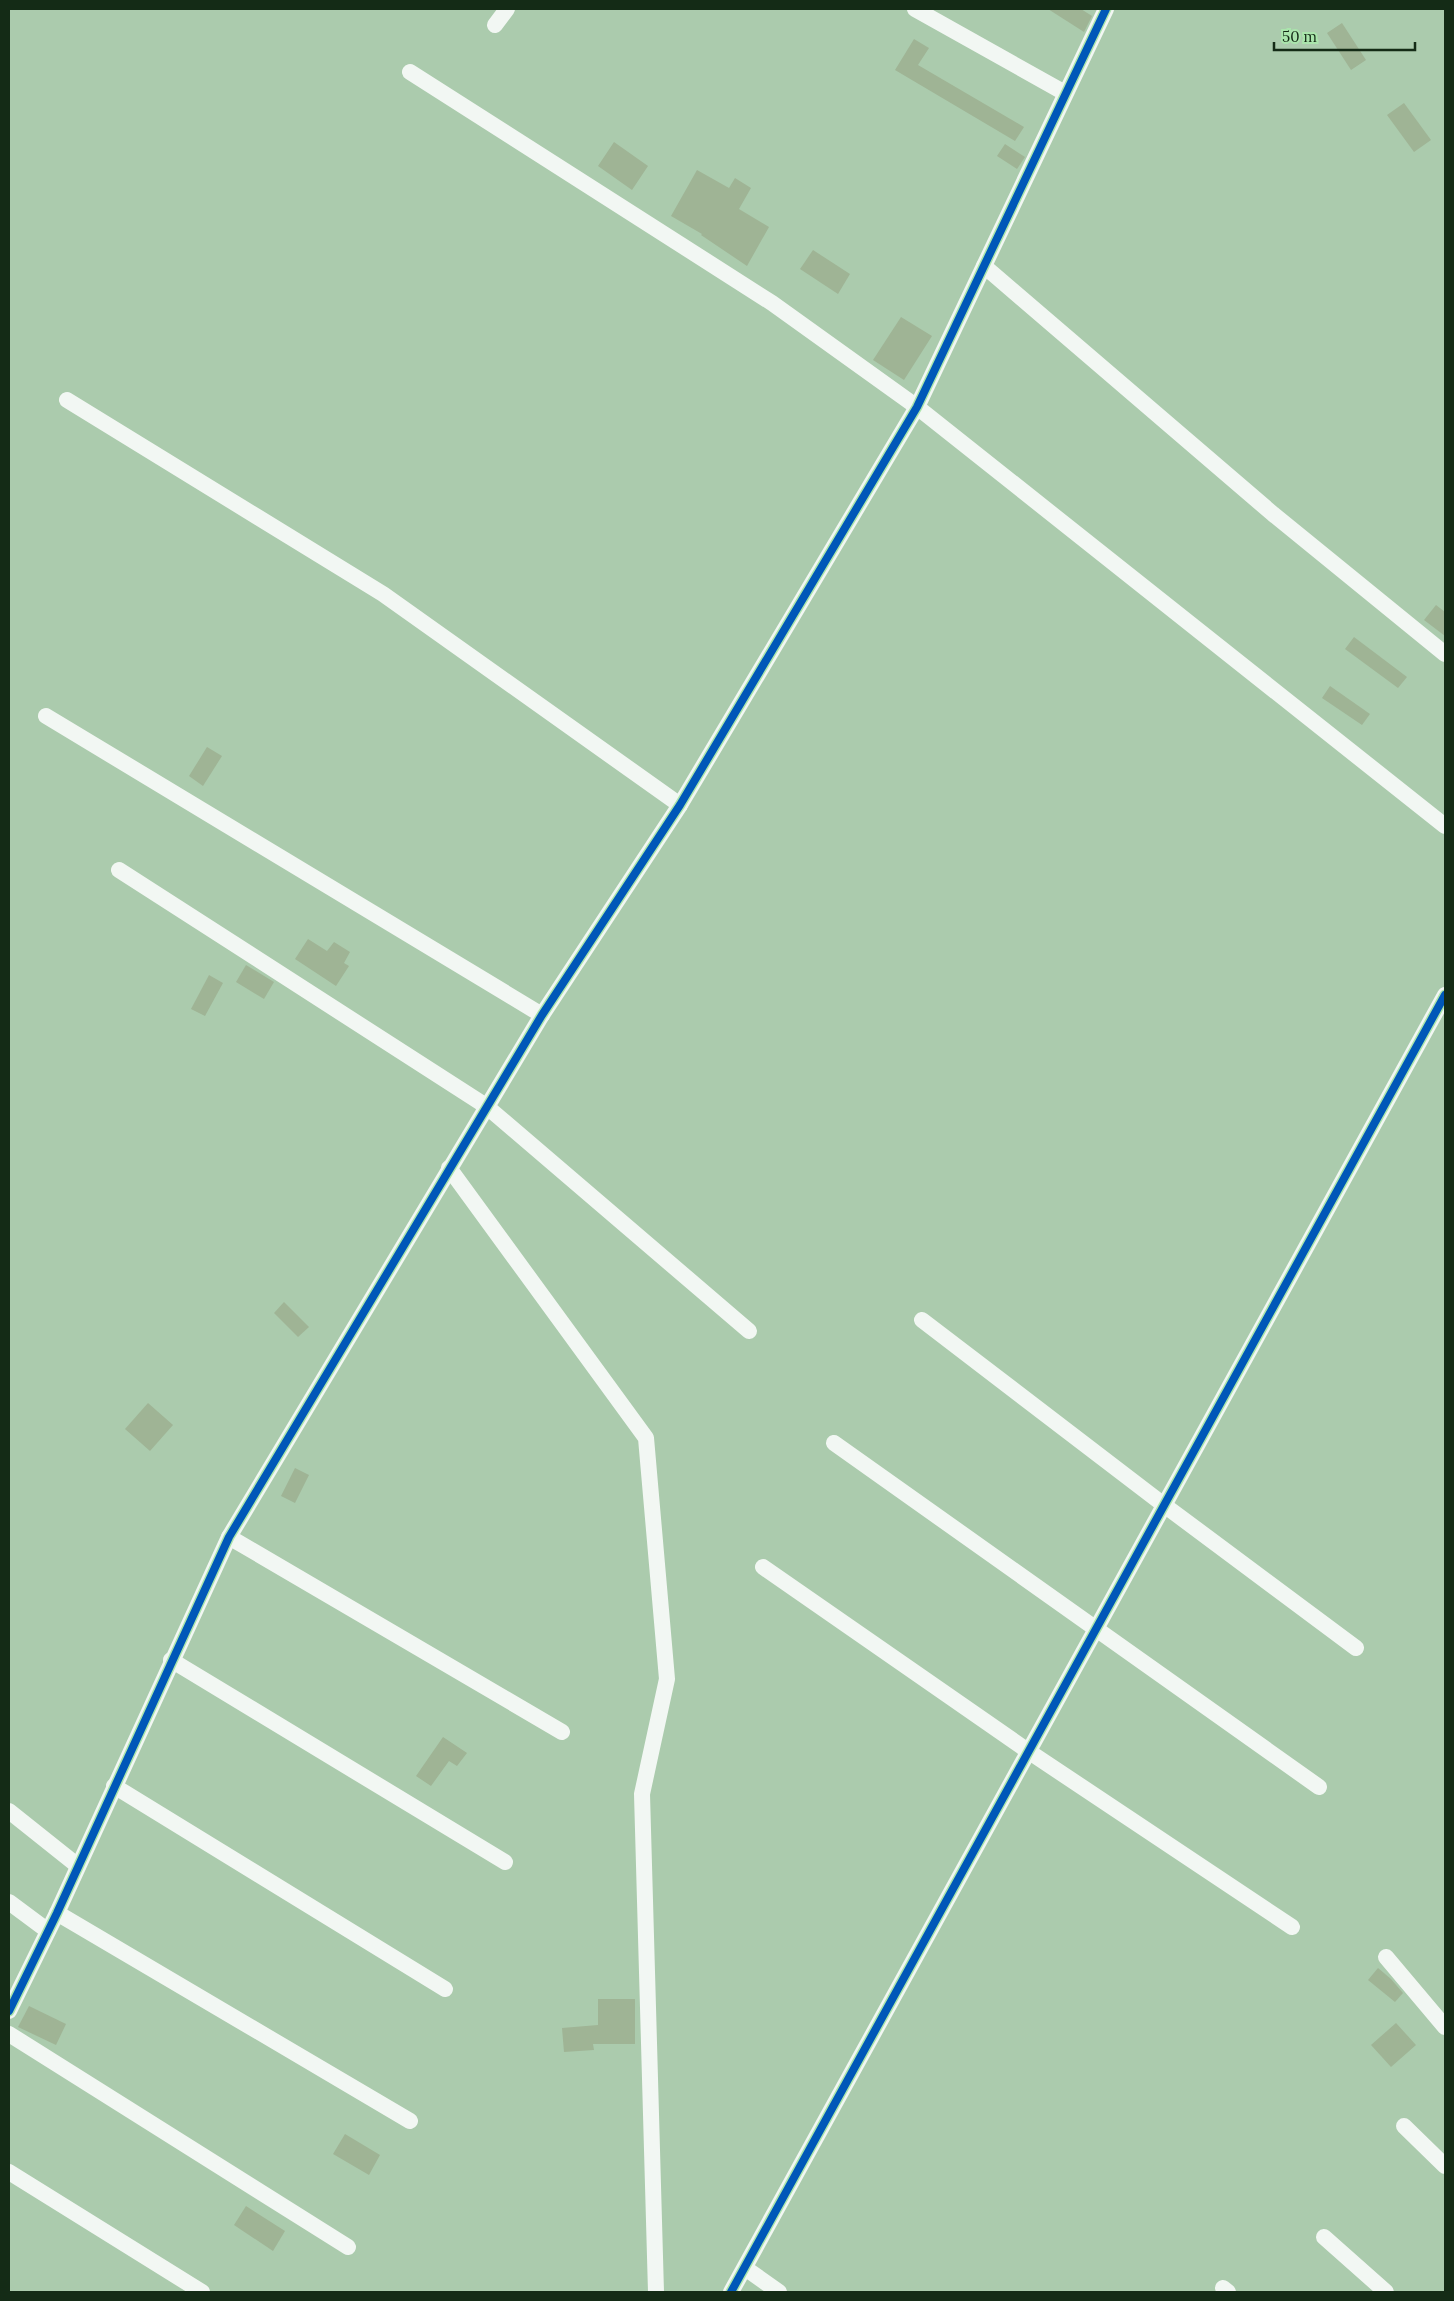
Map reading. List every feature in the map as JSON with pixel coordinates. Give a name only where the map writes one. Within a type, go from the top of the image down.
[{"type":"street","points":[[496,25],[507,9]]},
{"type":"street","points":[[915,9],[1065,93]]},
{"type":"street","points":[[9,2011],[57,1913],[228,1537],[542,1015],[680,805],[917,406],[1106,9]]},
{"type":"street","points":[[410,72],[772,303],[917,406],[1445,826]]},
{"type":"street","points":[[984,266],[1273,514],[1445,654]]},
{"type":"street","points":[[68,400],[383,594],[680,805]]},
{"type":"street","points":[[46,716],[542,1015]]},
{"type":"street","points":[[119,870],[486,1106],[750,1331]]},
{"type":"street","points":[[731,2292],[1445,994]]},
{"type":"street","points":[[449,1168],[646,1438],[667,1679],[642,1794],[656,2292]]},
{"type":"street","points":[[922,1320],[1164,1505],[1356,1648]]},
{"type":"street","points":[[834,1443],[1319,1787]]},
{"type":"street","points":[[228,1537],[562,1732]]},
{"type":"street","points":[[763,1567],[1028,1751],[1292,1927]]},
{"type":"street","points":[[171,1660],[505,1862]]},
{"type":"street","points":[[114,1786],[445,1989]]},
{"type":"street","points":[[9,1811],[78,1866]]},
{"type":"street","points":[[9,1902],[48,1931]]},
{"type":"street","points":[[57,1913],[410,2121]]},
{"type":"street","points":[[1386,1958],[1445,2027]]},
{"type":"street","points":[[9,2034],[348,2247]]},
{"type":"street","points":[[1404,2126],[1445,2166]]},
{"type":"street","points":[[9,2172],[202,2292]]},
{"type":"street","points":[[1324,2237],[1386,2292]]},
{"type":"street","points":[[745,2268],[778,2292]]},
{"type":"building","points":[[1048,9],[1081,9],[1092,16],[1084,32]]},
{"type":"building","points":[[1342,23],[1366,60],[1351,70],[1327,33]]},
{"type":"building","points":[[914,39],[929,48],[918,65],[1024,127],[1015,141],[895,70]]},
{"type":"building","points":[[1404,103],[1431,140],[1414,152],[1387,115]]},
{"type":"building","points":[[614,142],[648,166],[632,190],[598,166]]},
{"type":"building","points":[[1005,144],[1025,157],[1017,169],[997,156]]},
{"type":"building","points":[[697,170],[729,188],[735,178],[751,188],[739,209],[769,227],[747,266],[702,234],[671,216]]},
{"type":"building","points":[[813,250],[850,274],[838,294],[800,269]]},
{"type":"building","points":[[901,317],[932,336],[904,380],[873,360]]},
{"type":"building","points":[[1436,605],[1445,612],[1445,636],[1424,620]]},
{"type":"building","points":[[1354,637],[1407,677],[1398,688],[1345,649]]},
{"type":"building","points":[[1330,686],[1370,714],[1362,725],[1322,698]]},
{"type":"building","points":[[207,747],[222,756],[203,786],[189,776]]},
{"type":"building","points":[[308,939],[327,951],[334,942],[350,952],[344,963],[349,966],[336,986],[295,959]]},
{"type":"building","points":[[246,965],[274,982],[264,999],[236,982]]},
{"type":"building","points":[[209,975],[223,983],[205,1016],[191,1009]]},
{"type":"building","points":[[284,1302],[309,1327],[298,1337],[274,1313]]},
{"type":"building","points":[[148,1403],[173,1425],[150,1451],[125,1429]]},
{"type":"building","points":[[295,1468],[309,1475],[295,1503],[281,1496]]},
{"type":"building","points":[[443,1737],[467,1753],[457,1766],[449,1761],[431,1786],[416,1776]]},
{"type":"building","points":[[1378,1968],[1403,1993],[1395,2002],[1368,1980]]},
{"type":"building","points":[[598,1999],[635,1999],[635,2044],[593,2044],[594,2050],[564,2052],[562,2028],[598,2025]]},
{"type":"building","points":[[29,2006],[66,2024],[56,2045],[18,2027]]},
{"type":"building","points":[[1396,2023],[1416,2045],[1391,2067],[1371,2045]]},
{"type":"building","points":[[345,2134],[380,2155],[369,2175],[333,2154]]},
{"type":"building","points":[[246,2206],[285,2231],[273,2251],[234,2225]]},
{"type":"cycle path","points":[[9,2011],[57,1913],[229,1537],[542,1015],[680,805],[917,407],[1106,9]]},
{"type":"cycle path","points":[[731,2292],[1445,995]]}]
